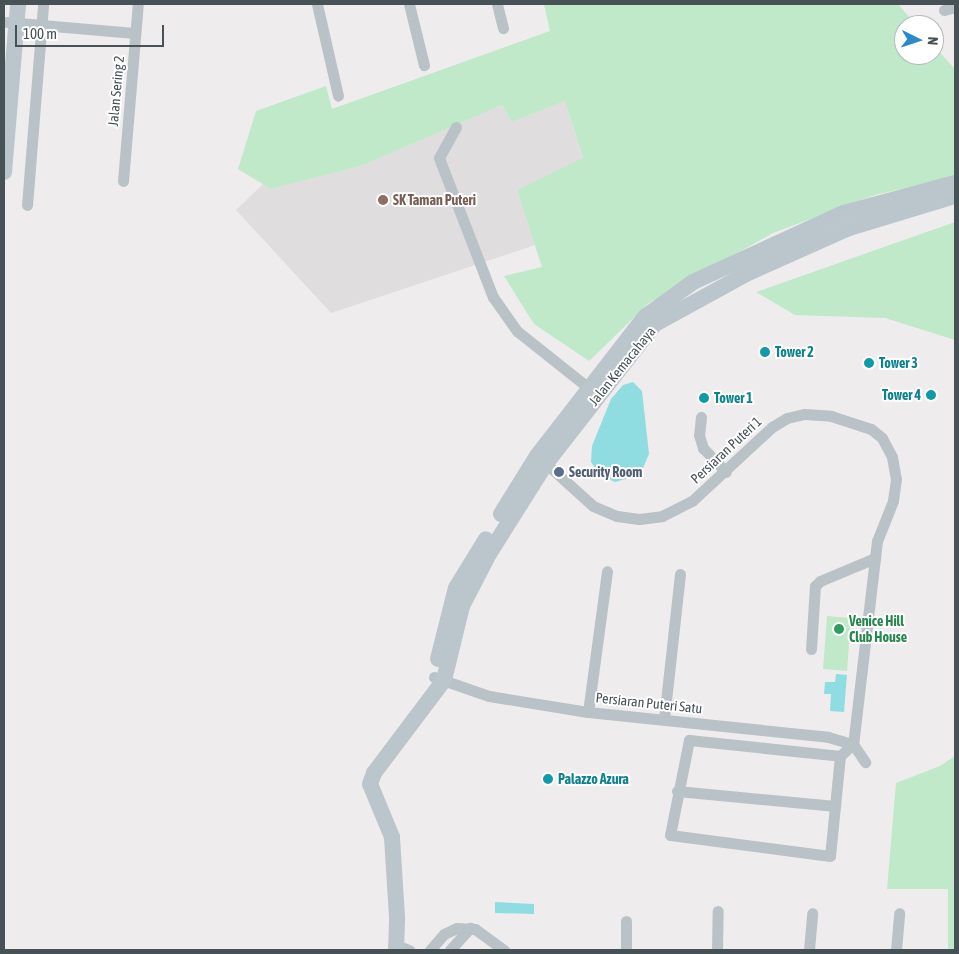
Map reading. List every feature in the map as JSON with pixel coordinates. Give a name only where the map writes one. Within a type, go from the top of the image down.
[{"type":"street","points":[[4,172],[10,26],[8,4]]},
{"type":"street","points":[[4,70],[10,26],[18,4]]},
{"type":"street","points":[[27,205],[44,4]]},
{"type":"street","name":"Jalan Sering 2","points":[[123,181],[138,4]]},
{"type":"street","points":[[317,4],[338,96]]},
{"type":"street","points":[[409,4],[424,65]]},
{"type":"street","points":[[497,4],[503,28]]},
{"type":"street","points":[[10,26],[42,25],[136,33]]},
{"type":"street","points":[[456,127],[438,158],[493,297],[517,331],[592,392]]},
{"type":"street","name":"Jalan Kemacahaya","points":[[401,949],[392,837],[370,784],[374,773],[437,683],[462,606],[542,459],[645,316],[693,282],[844,213],[933,187],[955,183]]},
{"type":"street","name":"Jalan Kemacahaya","points":[[592,392],[655,324],[746,274],[849,228],[955,196]]},
{"type":"street","name":"Persiaran Puteri 1","points":[[542,459],[593,506],[618,516],[639,519],[662,516],[692,501],[726,472],[772,427],[787,418],[805,414],[831,416],[871,428],[882,438],[892,457],[896,479],[875,558],[853,744]]},
{"type":"street","points":[[701,417],[703,448],[726,472]]},
{"type":"street","points":[[812,649],[815,586],[820,581],[875,558]]},
{"type":"street","points":[[588,712],[607,571]]},
{"type":"street","points":[[664,719],[680,574]]},
{"type":"street","name":"Persiaran Puteri Satu","points":[[437,683],[489,696],[588,712],[828,737],[853,744]]},
{"type":"street","points":[[840,756],[693,739],[687,744],[670,836],[830,856],[840,756],[853,744],[865,762]]},
{"type":"street","points":[[677,791],[835,806]]},
{"type":"street","points":[[717,950],[718,911]]},
{"type":"street","points":[[809,950],[812,913]]},
{"type":"street","points":[[896,950],[899,913]]},
{"type":"street","points":[[626,921],[626,950]]},
{"type":"street","points":[[430,950],[449,930],[470,928],[487,936],[504,950]]},
{"type":"street","points":[[450,950],[470,928]]},
{"type":"shaded area","name":"SK Taman Puteri","points":[[565,101],[583,159],[517,190],[535,245],[331,313],[236,210],[263,184],[271,189],[361,166],[502,105],[512,122]]},
{"type":"green space","points":[[544,4],[898,4],[907,15],[894,15],[894,65],[944,65],[944,57],[955,69],[955,177],[875,195],[773,233],[649,303],[589,361],[534,324],[504,276],[542,267],[517,190],[583,158],[565,101],[512,122],[502,105],[361,166],[271,189],[238,169],[256,111],[326,86],[332,109],[550,31]]},
{"type":"green space","points":[[955,222],[955,340],[885,318],[795,315],[756,292]]},
{"type":"green space","points":[[827,616],[851,618],[847,671],[823,669]]},
{"type":"green space","points":[[955,756],[955,950],[948,950],[948,889],[887,889],[896,783],[940,766]]},
{"type":"water","points":[[633,382],[642,391],[649,454],[643,468],[633,477],[615,482],[600,475],[591,462],[592,446],[611,399],[623,385]]},
{"type":"water","points":[[836,674],[847,675],[844,712],[830,711],[831,694],[824,694],[825,682],[835,682]]},
{"type":"water","points":[[495,902],[534,904],[534,914],[495,913]]},
{"type":"place","name":"SK Taman Puteri","points":[[383,200]]},
{"type":"place","name":"Tower 2","points":[[765,352]]},
{"type":"place","name":"Tower 3","points":[[869,363]]},
{"type":"place","name":"Tower 4","points":[[931,395]]},
{"type":"place","name":"Tower 1","points":[[704,398]]},
{"type":"place","name":"Security Room","points":[[559,472]]},
{"type":"place","name":"Venice Hill Club House","points":[[839,629]]},
{"type":"place","name":"Palazzo Azura","points":[[548,779]]}]
